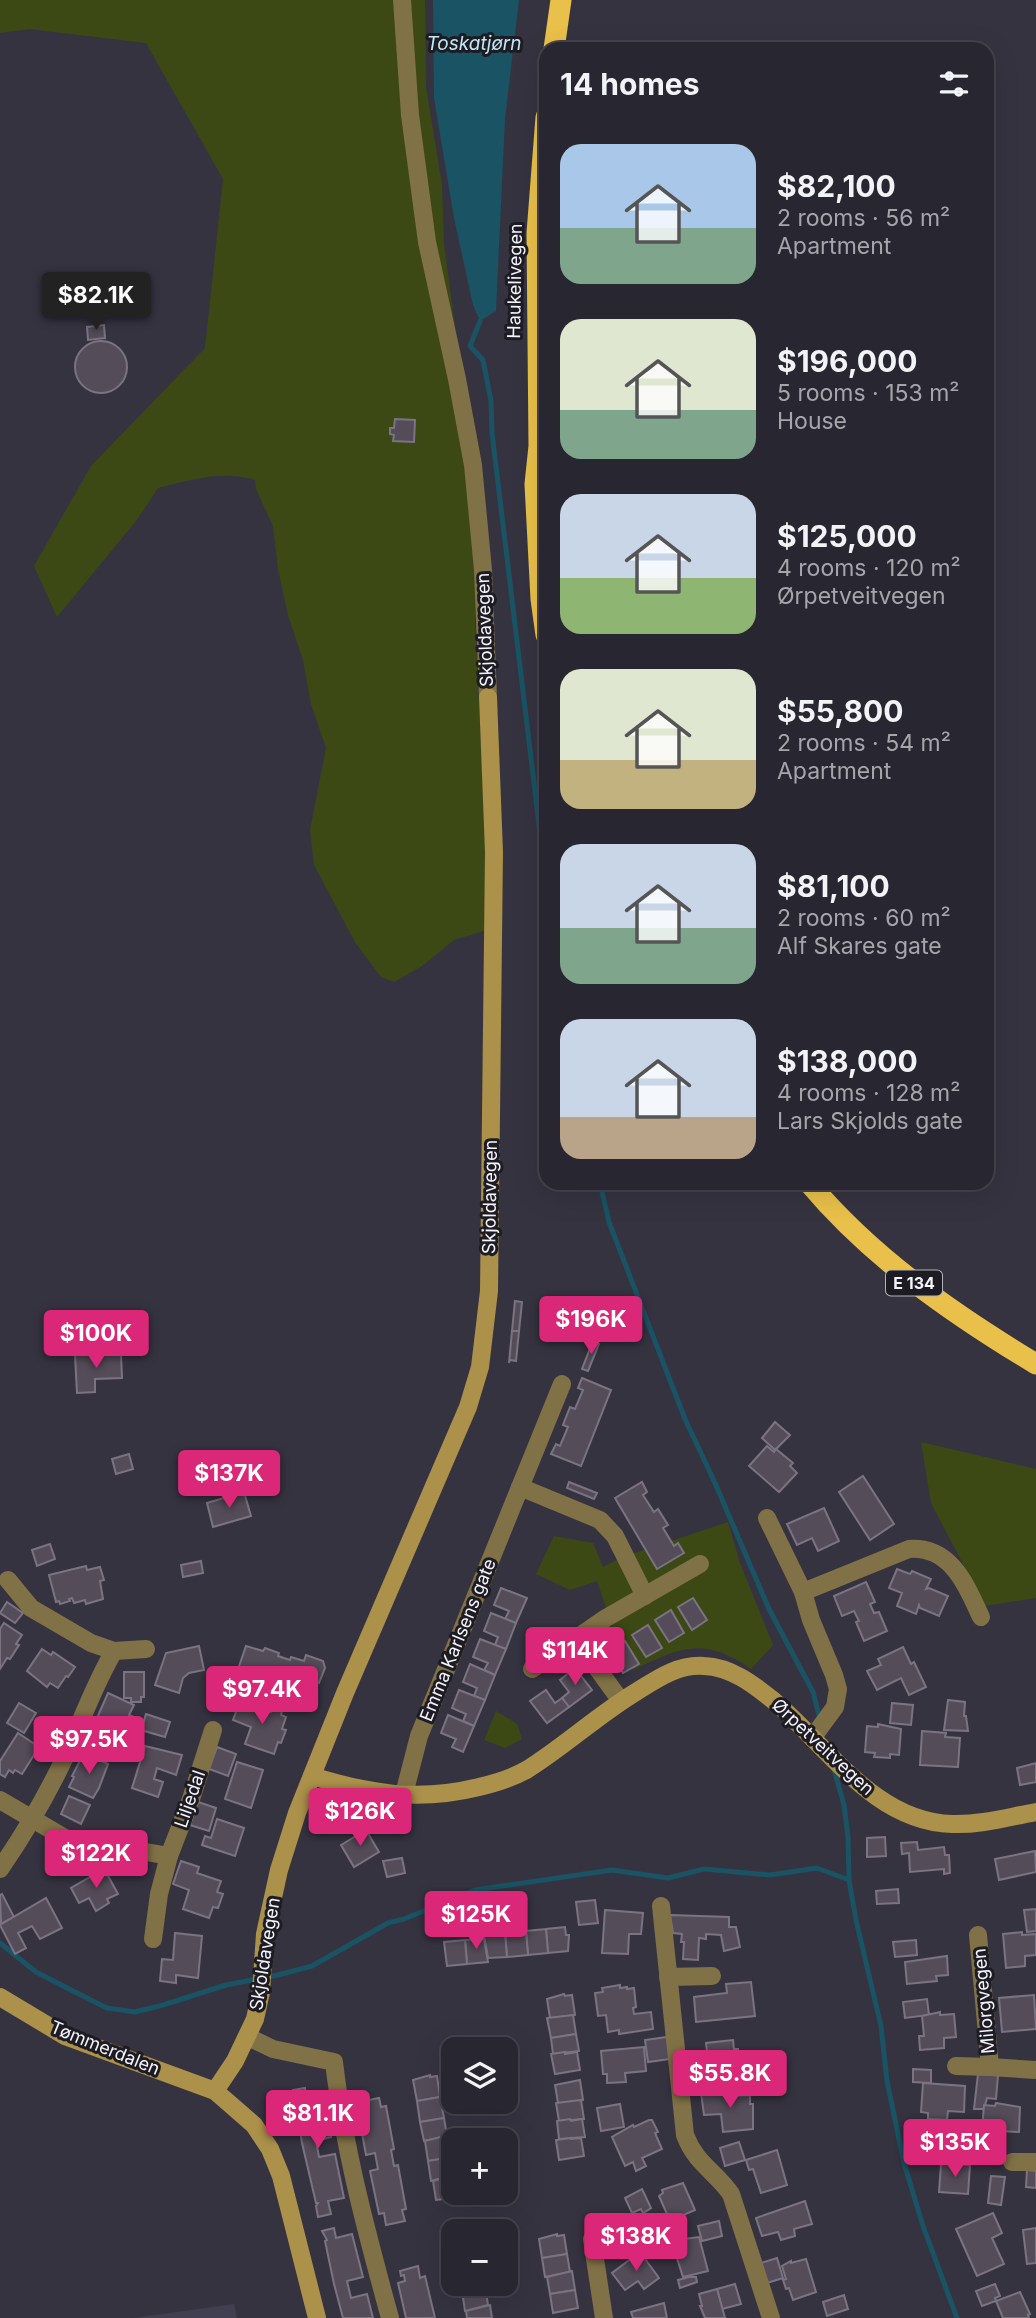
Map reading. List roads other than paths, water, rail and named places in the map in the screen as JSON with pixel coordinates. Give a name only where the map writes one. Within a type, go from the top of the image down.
[{"type":"highway","points":[[555,42],[561,0]]},
{"type":"highway","name":"Haukelivegen","points":[[539,207],[539,446],[535,484],[539,561]]},
{"type":"highway","name":"E 134","points":[[814,1190],[831,1210],[924,1291],[1036,1364]]},
{"type":"street","name":"Skjoldavegen","points":[[215,2091],[248,2038],[259,2005],[263,1950],[279,1870],[297,1813],[345,1693],[468,1406],[480,1367],[489,1291],[494,852],[483,570],[472,465],[457,379],[427,242],[410,115],[402,0]]},
{"type":"street","name":"Emma Karlsens gate","points":[[404,1794],[419,1736],[562,1384]]},
{"type":"street","points":[[520,1487],[600,1520],[615,1536],[645,1596]]},
{"type":"street","points":[[767,1517],[803,1592],[838,1689],[835,1707],[813,1737]]},
{"type":"street","points":[[803,1592],[909,1549],[918,1549],[942,1556],[963,1578],[981,1618]]},
{"type":"street","points":[[532,1669],[577,1638],[700,1564]]},
{"type":"street","points":[[8,1580],[31,1608],[69,1631],[114,1651],[146,1649]]},
{"type":"street","points":[[577,1638],[621,1702]]},
{"type":"street","points":[[0,1869],[33,1819],[66,1755],[95,1684],[114,1651]]},
{"type":"street","name":"Ørpetveitvegen","points":[[312,1776],[379,1793],[444,1795],[513,1776],[544,1758],[621,1702],[673,1671],[702,1665],[731,1672],[759,1689],[877,1798],[903,1812],[925,1820],[950,1824],[979,1823],[1036,1812]]},
{"type":"street","name":"Liljedal","points":[[153,1939],[159,1894],[169,1856],[213,1730]]},
{"type":"street","points":[[0,1800],[65,1838],[169,1856]]},
{"type":"street","points":[[661,1906],[685,2135],[695,2156],[723,2182],[731,2194],[771,2318]]},
{"type":"street","name":"Milorgvegen","points":[[978,1935],[990,2067]]},
{"type":"street","points":[[668,1977],[712,1976]]},
{"type":"street","name":"Tømmerdalen","points":[[0,1997],[65,2036],[215,2091]]},
{"type":"street","points":[[248,2038],[273,2049],[334,2062],[364,2221],[390,2318]]},
{"type":"street","name":"Milorgvegen","points":[[956,2066],[1036,2070]]},
{"type":"street","points":[[215,2091],[254,2125],[270,2149],[281,2176],[317,2318]]},
{"type":"street","points":[[1012,2162],[1036,2162]]},
{"type":"street","points":[[592,2239],[604,2318]]},
{"type":"water","name":"Toskatjørn","points":[[433,0],[519,0],[505,119],[496,311],[480,321],[473,305],[454,218],[434,98]]},
{"type":"waterway","points":[[480,321],[470,346],[483,360],[491,401],[492,433],[539,825]]},
{"type":"waterway","points":[[602,1190],[609,1222],[685,1419],[769,1609],[813,1692],[820,1719]]},
{"type":"waterway","points":[[833,1766],[844,1805],[849,1880],[856,1920],[881,2026],[887,2081],[904,2163],[923,2226],[957,2318]]},
{"type":"waterway","points":[[0,1943],[36,1972],[79,1994],[107,2008],[135,2012],[226,1985],[312,1966],[388,1923],[475,1890],[612,1870],[668,1878],[704,1869],[770,1875],[817,1868],[849,1880]]}]
